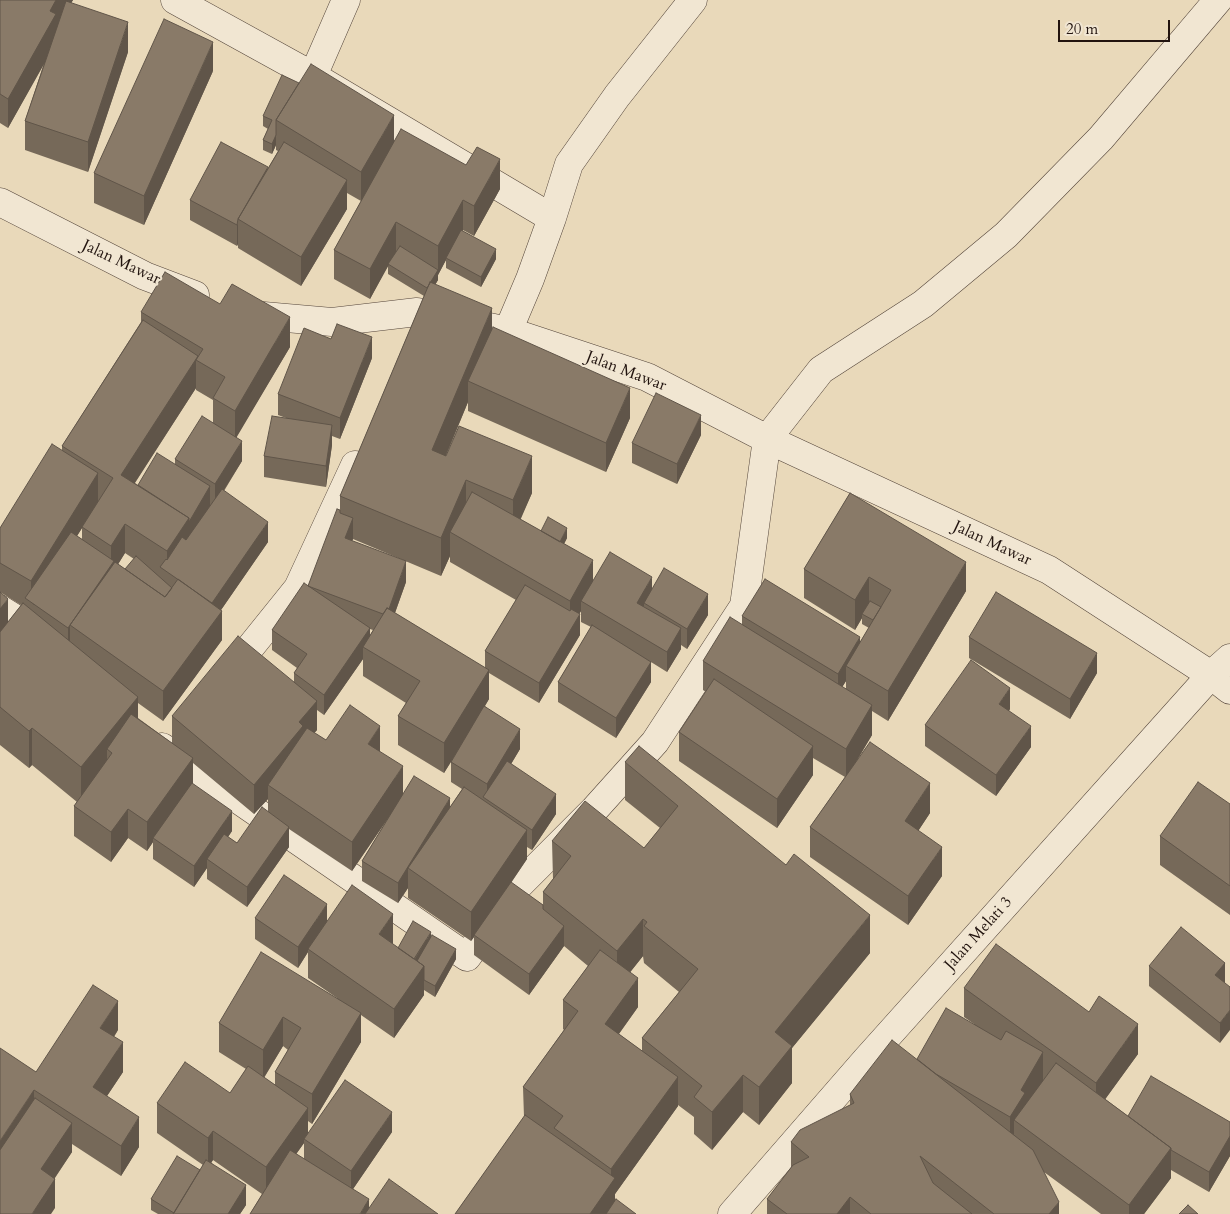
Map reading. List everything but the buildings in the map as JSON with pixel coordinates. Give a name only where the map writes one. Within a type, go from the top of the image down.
[{"type":"street","points":[[175,0],[313,76],[552,218]]},
{"type":"street","points":[[313,76],[346,0]]},
{"type":"street","points":[[508,331],[530,279],[569,164],[617,96],[693,0]]},
{"type":"street","points":[[179,724],[151,737],[467,957],[518,886],[594,810],[655,742],[744,606],[767,439],[820,370],[923,304],[1006,234],[1101,138],[1218,0]]},
{"type":"street","name":"Jalan Mawar","points":[[0,202],[145,276],[241,314],[332,322],[417,312],[508,331],[647,377],[767,439],[1049,570],[1224,674]]},
{"type":"street","points":[[407,339],[417,312]]},
{"type":"street","points":[[214,692],[298,588],[365,444]]},
{"type":"street","points":[[0,609],[16,619],[57,652]]},
{"type":"street","name":"Jalan Melati 3","points":[[732,1214],[860,1067],[1224,674]]}]
